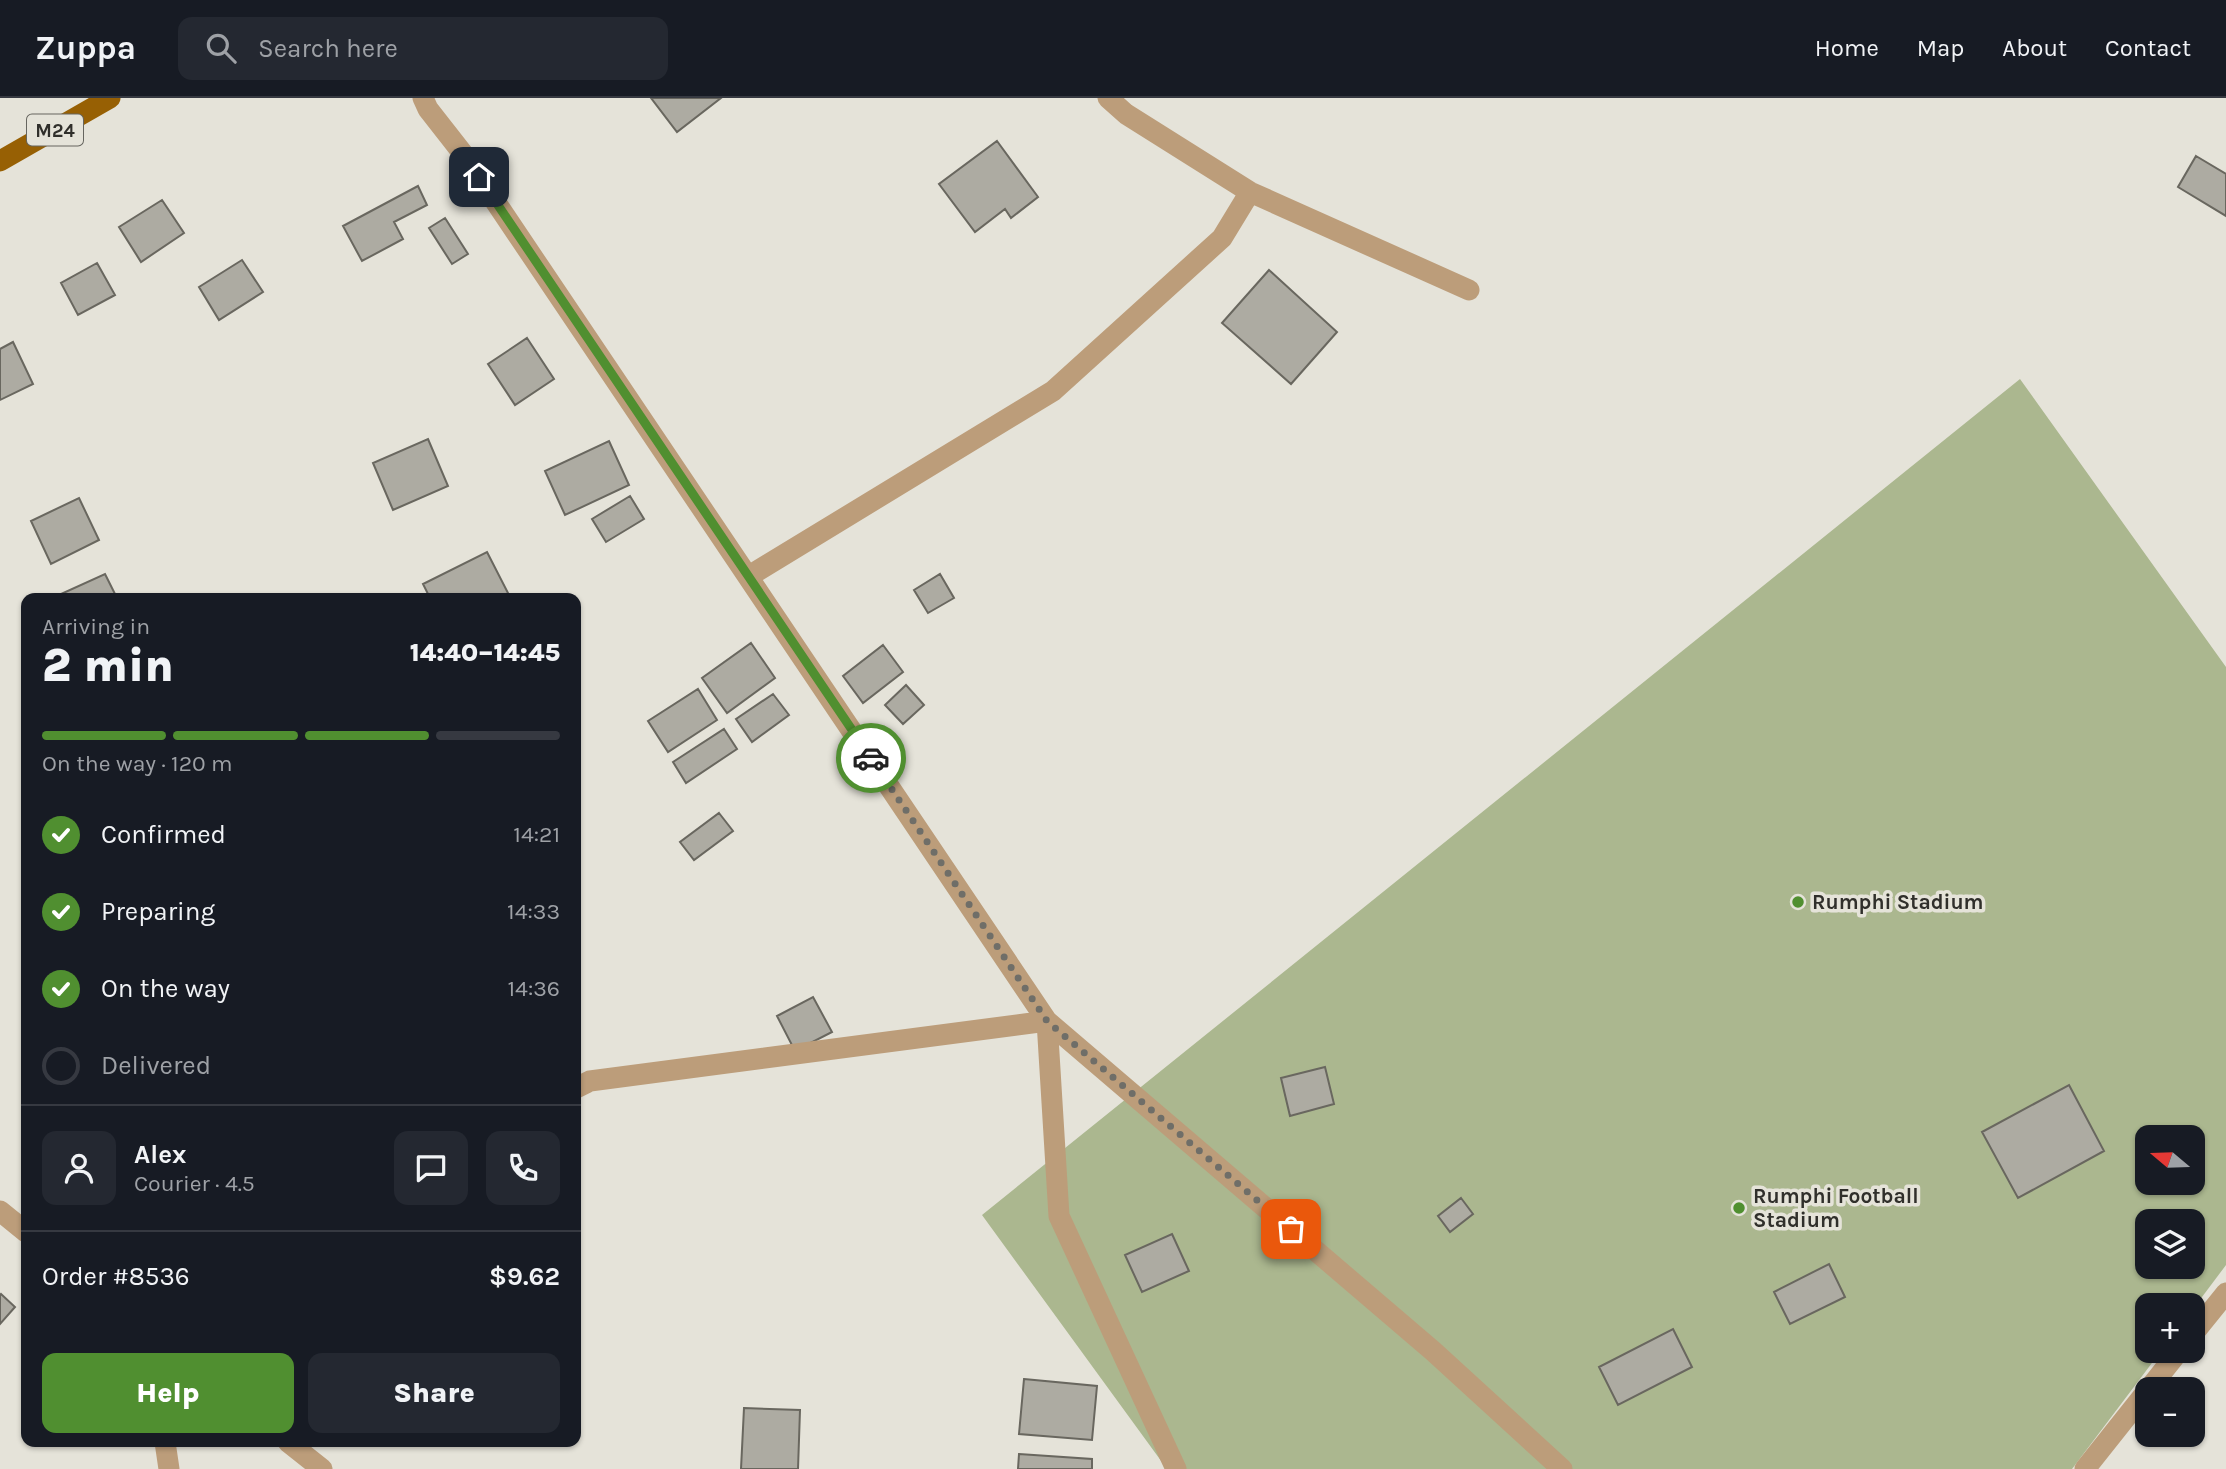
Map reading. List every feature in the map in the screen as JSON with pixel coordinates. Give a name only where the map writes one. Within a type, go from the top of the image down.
[{"type":"main road","name":"M24","points":[[0,161],[110,98]]},
{"type":"street","points":[[423,98],[749,576],[1047,1021],[1433,1351],[1562,1469]]},
{"type":"street","points":[[1108,98],[1126,114],[1251,192],[1469,289]]},
{"type":"street","points":[[749,576],[1053,391],[1222,238],[1251,192]]},
{"type":"street","points":[[581,1086],[590,1082],[1047,1021]]},
{"type":"street","points":[[1047,1021],[1059,1216],[1176,1469]]},
{"type":"street","points":[[0,1211],[21,1228]]},
{"type":"street","points":[[2205,1319],[2226,1293]]},
{"type":"street","points":[[2158,1377],[2169,1363]]},
{"type":"street","points":[[2085,1469],[2135,1406]]},
{"type":"street","points":[[166,1447],[169,1469]]},
{"type":"street","points":[[294,1447],[322,1469]]},
{"type":"green space","name":"Rumphi Stadium","points":[[2020,379],[2226,667],[2226,1265],[2205,1293],[2135,1293],[2135,1363],[2152,1363],[2141,1377],[2135,1377],[2135,1385],[2072,1469],[1167,1469],[982,1215]]},
{"type":"building","points":[[651,98],[721,98],[677,132]]},
{"type":"building","points":[[997,141],[1038,197],[1011,218],[1005,209],[975,232],[939,184]]},
{"type":"building","points":[[2196,156],[2226,174],[2226,216],[2178,187]]},
{"type":"building","points":[[418,186],[427,205],[394,222],[403,239],[362,261],[343,226]]},
{"type":"building","points":[[162,200],[184,233],[141,262],[119,227]]},
{"type":"building","points":[[445,218],[468,254],[452,264],[429,228]]},
{"type":"building","points":[[242,260],[263,292],[219,320],[199,287]]},
{"type":"building","points":[[97,263],[115,295],[78,315],[61,283]]},
{"type":"building","points":[[1269,270],[1337,332],[1291,384],[1222,323]]},
{"type":"building","points":[[527,338],[554,379],[515,405],[488,364]]},
{"type":"building","points":[[13,342],[33,384],[0,400],[0,349]]},
{"type":"building","points":[[428,439],[448,486],[393,510],[373,463]]},
{"type":"building","points":[[609,441],[629,485],[565,515],[545,471]]},
{"type":"building","points":[[630,496],[644,519],[606,542],[592,519]]},
{"type":"building","points":[[79,498],[99,540],[51,564],[31,521]]},
{"type":"building","points":[[487,552],[508,593],[428,593],[423,584]]},
{"type":"building","points":[[105,574],[114,593],[63,593]]},
{"type":"building","points":[[940,574],[954,598],[928,613],[914,590]]},
{"type":"building","points":[[751,643],[775,678],[727,713],[702,678]]},
{"type":"building","points":[[883,645],[903,672],[863,703],[843,676]]},
{"type":"building","points":[[906,685],[924,705],[903,724],[885,705]]},
{"type":"building","points":[[698,689],[717,720],[668,752],[648,721]]},
{"type":"building","points":[[773,694],[789,715],[752,742],[736,719]]},
{"type":"building","points":[[724,729],[737,749],[686,783],[673,762]]},
{"type":"building","points":[[719,813],[733,831],[694,860],[680,842]]},
{"type":"building","points":[[813,997],[832,1032],[795,1051],[777,1016]]},
{"type":"building","points":[[1325,1067],[1334,1104],[1290,1116],[1281,1078]]},
{"type":"building","points":[[2069,1085],[2104,1151],[2018,1198],[1982,1132]]},
{"type":"building","points":[[1461,1198],[1473,1214],[1450,1232],[1438,1216]]},
{"type":"building","points":[[1172,1234],[1189,1271],[1142,1292],[1125,1255]]},
{"type":"building","points":[[1829,1264],[1845,1297],[1790,1324],[1774,1292]]},
{"type":"building","points":[[0,1295],[15,1307],[0,1324]]},
{"type":"building","points":[[1673,1329],[1692,1367],[1618,1405],[1599,1367]]},
{"type":"building","points":[[1024,1379],[1097,1386],[1092,1440],[1019,1434]]},
{"type":"building","points":[[744,1408],[800,1410],[798,1469],[741,1469]]},
{"type":"building","points":[[1019,1454],[1092,1459],[1092,1469],[1018,1469]]},
{"type":"way so far","points":[[871,758],[1047,1021],[1291,1229]]},
{"type":"place","name":"Rumphi Stadium","points":[[1798,902]]},
{"type":"place","name":"Rumphi Football Stadium","points":[[1739,1208]]},
{"type":"route","points":[[479,177],[871,758]]}]
